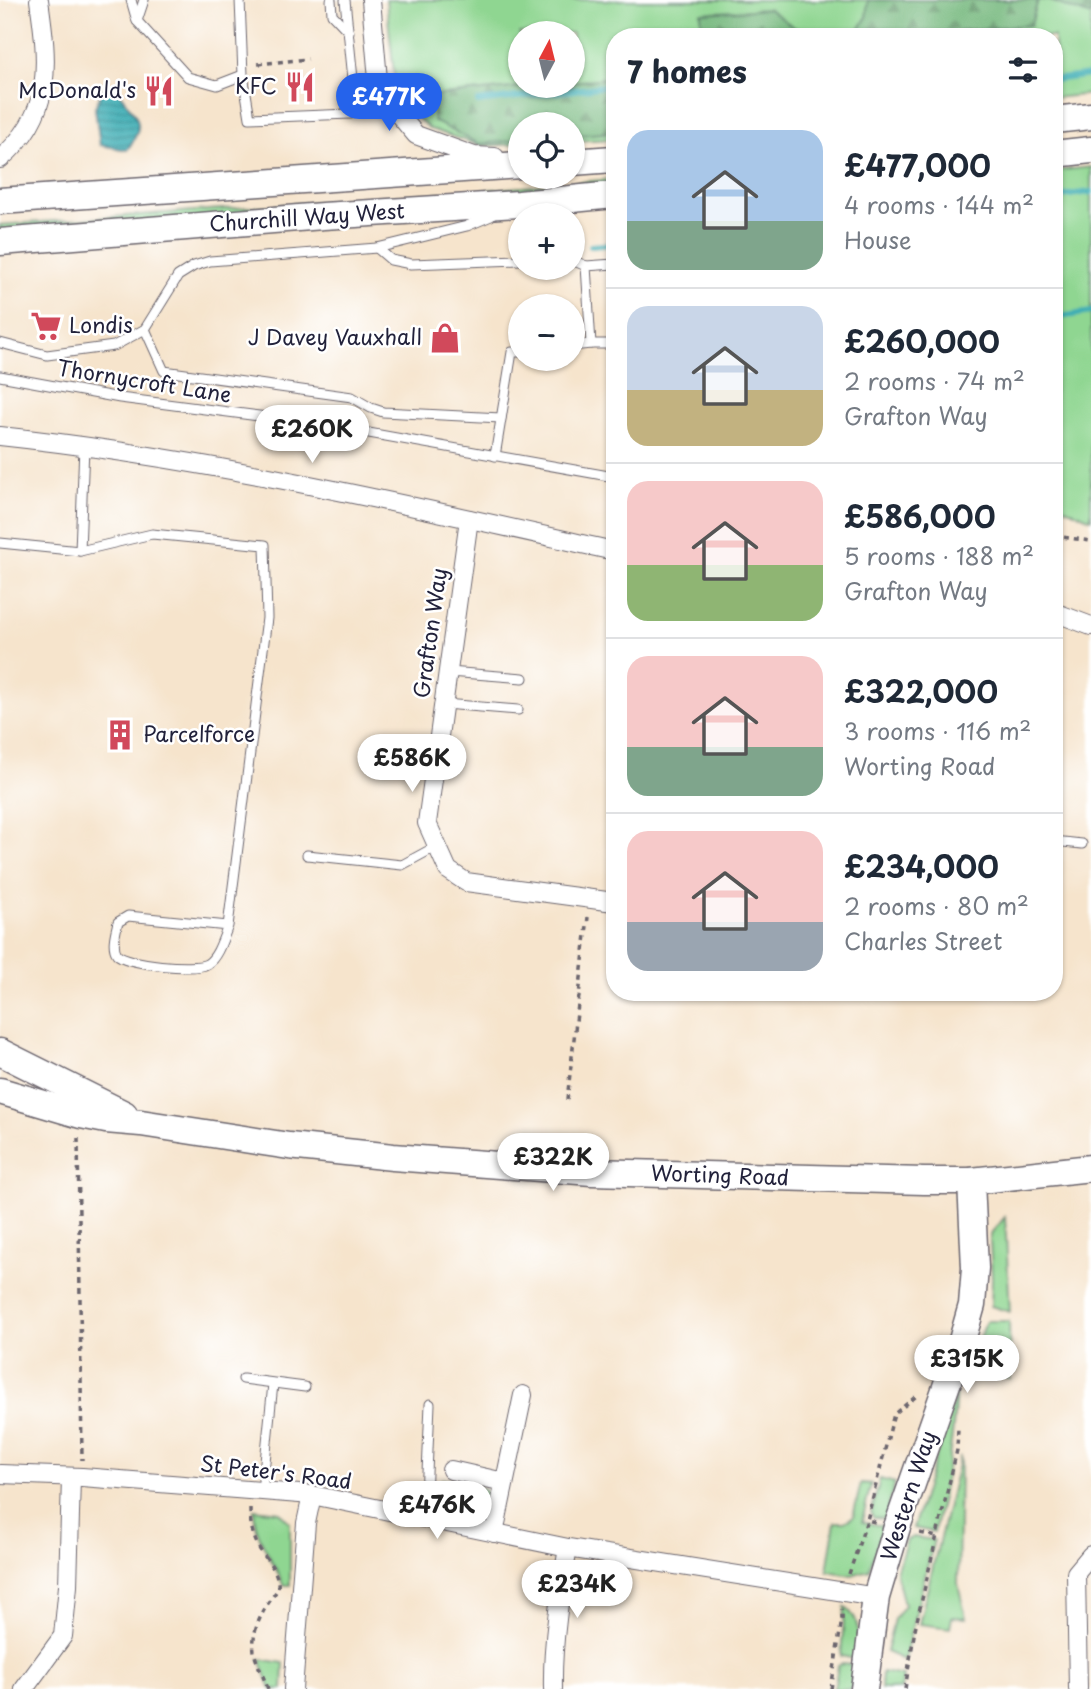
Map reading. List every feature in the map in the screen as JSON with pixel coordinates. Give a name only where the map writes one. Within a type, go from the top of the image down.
[{"type":"street","points":[[0,159],[31,125],[40,105],[45,84],[46,51],[39,0]]},
{"type":"street","points":[[371,0],[379,92],[416,135],[474,156],[508,157]]},
{"type":"street","points":[[1063,119],[1091,116]]},
{"type":"street","points":[[1063,153],[1091,150]]},
{"type":"street","points":[[585,160],[606,159]]},
{"type":"street","name":"Churchill Way West","points":[[0,201],[508,167]]},
{"type":"street","name":"Churchill Way West","points":[[530,203],[606,196]]},
{"type":"street","name":"Churchill Way West","points":[[0,242],[323,216],[508,205]]},
{"type":"street","points":[[0,436],[84,446],[265,475],[606,549]]},
{"type":"street","name":"Grafton Way","points":[[469,519],[427,823],[447,870],[466,882],[606,901]]},
{"type":"street","points":[[1063,615],[1091,626]]},
{"type":"street","name":"Worting Road","points":[[0,1052],[141,1123]]},
{"type":"street","name":"Worting Road","points":[[0,1091],[80,1115],[289,1146],[475,1165],[794,1179],[971,1181],[1091,1168]]},
{"type":"street","name":"Western Way","points":[[864,1689],[876,1597],[972,1305],[975,1268],[971,1181]]},
{"type":"street","points":[[494,1532],[523,1395]]},
{"type":"street","points":[[452,1470],[504,1482]]},
{"type":"street","name":"St Peter's Road","points":[[0,1475],[76,1477],[312,1495],[568,1548],[876,1597]]},
{"type":"street","points":[[24,1689],[63,1636],[76,1477]]},
{"type":"street","points":[[293,1689],[299,1591],[306,1523],[312,1495]]},
{"type":"street","points":[[552,1689],[559,1605],[568,1548]]},
{"type":"street","points":[[1078,1689],[1076,1573],[1091,1555]]},
{"type":"lane","points":[[131,0],[137,22],[188,77],[217,85],[243,75]]},
{"type":"lane","points":[[137,22],[144,0]]},
{"type":"lane","points":[[240,0],[243,75],[250,118],[350,114],[353,79],[345,0]]},
{"type":"lane","points":[[331,0],[332,14],[349,32]]},
{"type":"lane","points":[[0,343],[47,355],[114,346],[145,329],[178,276],[194,266],[210,261],[377,248],[467,226],[508,209]]},
{"type":"lane","points":[[377,248],[391,260],[411,264],[508,260]]},
{"type":"lane","points":[[591,344],[586,266],[606,265]]},
{"type":"lane","points":[[145,329],[164,371],[352,397],[383,412],[501,418]]},
{"type":"lane","points":[[585,345],[606,344]]},
{"type":"lane","points":[[495,456],[509,371]]},
{"type":"lane","name":"Thornycroft Lane","points":[[0,376],[120,398],[313,423],[606,476]]},
{"type":"lane","points":[[80,551],[84,446]]},
{"type":"lane","points":[[0,543],[80,551],[152,534],[265,545],[267,618],[228,926],[215,955],[207,964],[193,968],[128,961],[118,955],[114,948],[118,922],[128,916],[228,926]]},
{"type":"lane","points":[[449,672],[523,678]]},
{"type":"lane","points":[[444,704],[517,710]]},
{"type":"lane","points":[[1063,842],[1082,844]]},
{"type":"lane","points":[[307,855],[402,864],[437,846]]},
{"type":"lane","points":[[243,1379],[305,1387]]},
{"type":"lane","points":[[254,1490],[273,1384]]},
{"type":"lane","points":[[425,1519],[430,1404]]},
{"type":"path","points":[[256,64],[308,59]]},
{"type":"path","points":[[1063,537],[1091,541]]},
{"type":"path","points":[[567,1100],[590,899]]},
{"type":"path","points":[[76,1477],[78,1126]]},
{"type":"path","points":[[905,1689],[915,1629],[957,1450],[958,1426]]},
{"type":"path","points":[[254,1490],[250,1528],[279,1582],[278,1589],[265,1606],[255,1631],[254,1652],[268,1689]]},
{"type":"path","points":[[831,1689],[842,1619],[843,1591],[867,1520]]},
{"type":"path","points":[[278,1589],[299,1591]]},
{"type":"green space","points":[[386,0],[1091,0],[1091,94],[1063,97],[1063,28],[606,28],[606,139],[585,140],[585,112],[508,112],[508,145],[481,146],[430,129],[405,107],[394,74]]},
{"type":"green space","points":[[868,0],[1038,0],[1031,25],[996,28],[860,28],[866,18]]},
{"type":"green space","points":[[1048,0],[1091,0],[1091,15],[1088,15]]},
{"type":"green space","points":[[769,9],[795,28],[702,28],[701,13]]},
{"type":"green space","points":[[606,78],[606,133],[585,135],[585,112],[508,112],[508,141],[479,144],[433,121],[433,96],[508,88],[508,98],[585,98],[585,80]]},
{"type":"green space","points":[[1091,167],[1091,519],[1063,507],[1063,170]]},
{"type":"green space","points":[[606,180],[606,189],[0,234],[0,225],[508,188],[585,189],[585,181]]},
{"type":"green space","points":[[1005,1217],[1010,1312],[991,1306],[990,1240],[992,1232]]},
{"type":"green space","points":[[986,1321],[1009,1321],[1010,1379],[969,1372]]},
{"type":"green space","points":[[956,1393],[948,1463],[934,1532],[913,1528]]},
{"type":"green space","points":[[960,1456],[958,1584],[966,1618],[952,1617],[950,1628],[919,1624]]},
{"type":"green space","points":[[442,1479],[478,1486],[484,1490],[490,1499],[488,1511],[439,1501]]},
{"type":"green space","points":[[880,1479],[895,1483],[885,1519],[874,1518],[871,1514]]},
{"type":"green space","points":[[861,1483],[871,1484],[862,1522],[883,1526],[869,1570],[852,1575],[827,1571],[835,1522],[844,1522],[853,1517]]},
{"type":"green space","points":[[254,1509],[280,1512],[290,1523],[290,1585],[283,1585],[261,1540]]},
{"type":"green space","points":[[913,1537],[934,1540],[904,1660],[886,1652],[894,1619],[904,1605],[896,1572],[907,1540]]},
{"type":"green space","points":[[845,1607],[857,1624],[855,1659],[841,1656]]},
{"type":"green space","points":[[260,1659],[284,1663],[283,1689],[271,1689]]},
{"type":"green space","points":[[854,1665],[851,1689],[834,1689],[838,1666]]},
{"type":"green space","points":[[882,1672],[903,1676],[901,1689],[881,1689]]},
{"type":"water","points":[[103,88],[119,92],[135,114],[137,132],[127,150],[100,145],[95,108]]},
{"type":"waterway","points":[[1063,79],[1090,75]]},
{"type":"waterway","points":[[478,102],[606,86]]},
{"type":"waterway","points":[[1063,196],[1091,192]]},
{"type":"waterway","points":[[591,246],[606,245]]},
{"type":"waterway","points":[[1063,317],[1091,312]]},
{"type":"place","name":"KFC","points":[[300,87]]},
{"type":"place","name":"McDonald's","points":[[159,91]]},
{"type":"place","name":"Londis","points":[[46,326]]},
{"type":"place","name":"J Davey Vauxhall","points":[[445,338]]},
{"type":"place","name":"Parcelforce","points":[[120,735]]}]
